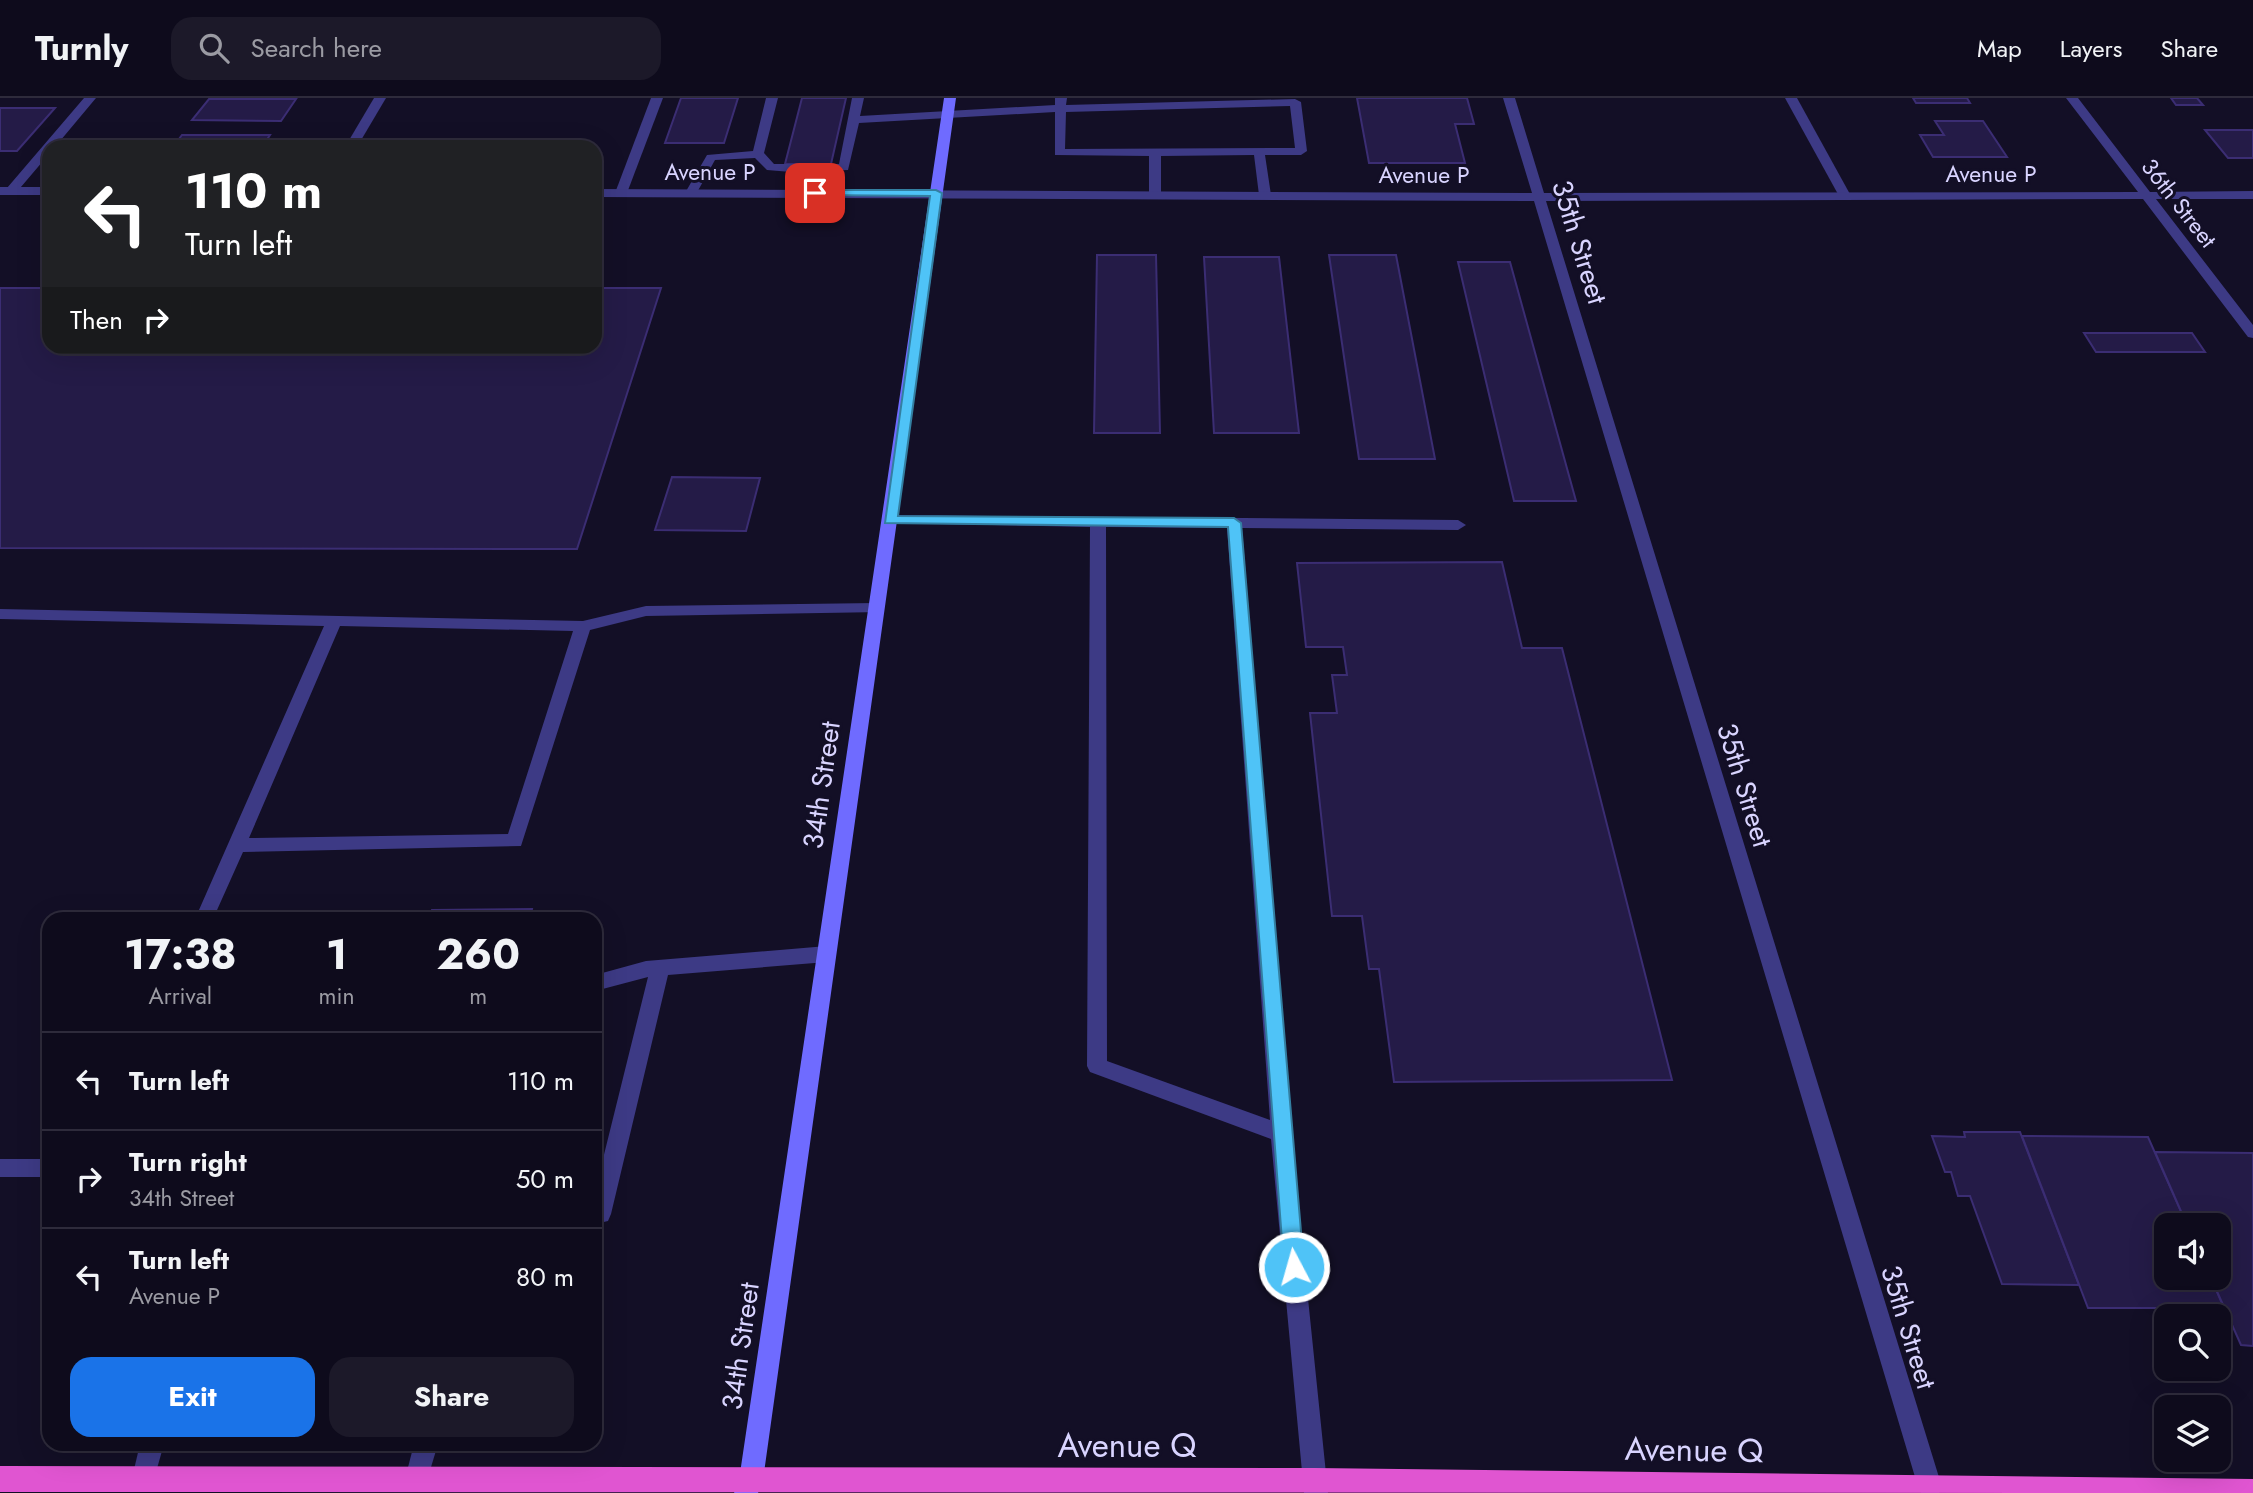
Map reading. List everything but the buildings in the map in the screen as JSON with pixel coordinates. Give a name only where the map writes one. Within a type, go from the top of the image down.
[{"type":"highway","name":"Avenue Q","points":[[0,1479],[101,1486],[144,1478],[204,1485],[351,1485],[417,1479],[750,1489],[1930,1487],[2253,1492]]},
{"type":"main road","name":"34th Street","points":[[750,1489],[950,98]]},
{"type":"street","points":[[52,140],[90,98]]},
{"type":"street","points":[[355,140],[380,98]]},
{"type":"street","points":[[621,192],[657,98]]},
{"type":"street","points":[[758,154],[772,98]]},
{"type":"street","points":[[691,193],[711,157],[758,154],[771,167],[845,167],[858,98]]},
{"type":"street","name":"35th Street","points":[[1508,98],[1930,1487]]},
{"type":"street","points":[[1791,98],[1844,196]]},
{"type":"street","name":"36th Street","points":[[2072,98],[2253,334]]},
{"type":"street","points":[[855,120],[1060,103],[1295,102],[1301,151],[1059,153],[1060,103]]},
{"type":"street","points":[[6,191],[42,151]]},
{"type":"street","points":[[1259,152],[1265,195]]},
{"type":"street","points":[[1154,195],[1155,153]]},
{"type":"street","points":[[790,193],[798,169]]},
{"type":"street","points":[[6,191],[42,191]]},
{"type":"street","name":"Avenue P","points":[[602,192],[1539,197],[2253,195]]},
{"type":"street","points":[[890,520],[1458,525]]},
{"type":"street","points":[[1098,522],[1097,1066],[1281,1133]]},
{"type":"street","points":[[1234,523],[1281,1133],[1315,1487]]},
{"type":"street","points":[[0,614],[583,626],[646,611],[876,608]]},
{"type":"street","points":[[207,912],[334,621]]},
{"type":"street","points":[[237,845],[515,841],[583,626]]},
{"type":"street","points":[[602,981],[660,968],[827,954]]},
{"type":"street","points":[[602,1206],[660,968]]},
{"type":"street","points":[[0,1168],[42,1168]]},
{"type":"street","points":[[144,1478],[150,1451]]},
{"type":"street","points":[[417,1479],[424,1451]]},
{"type":"route","points":[[815,193],[936,193],[890,520],[1234,523],[1281,1133],[1294,1267]]}]
